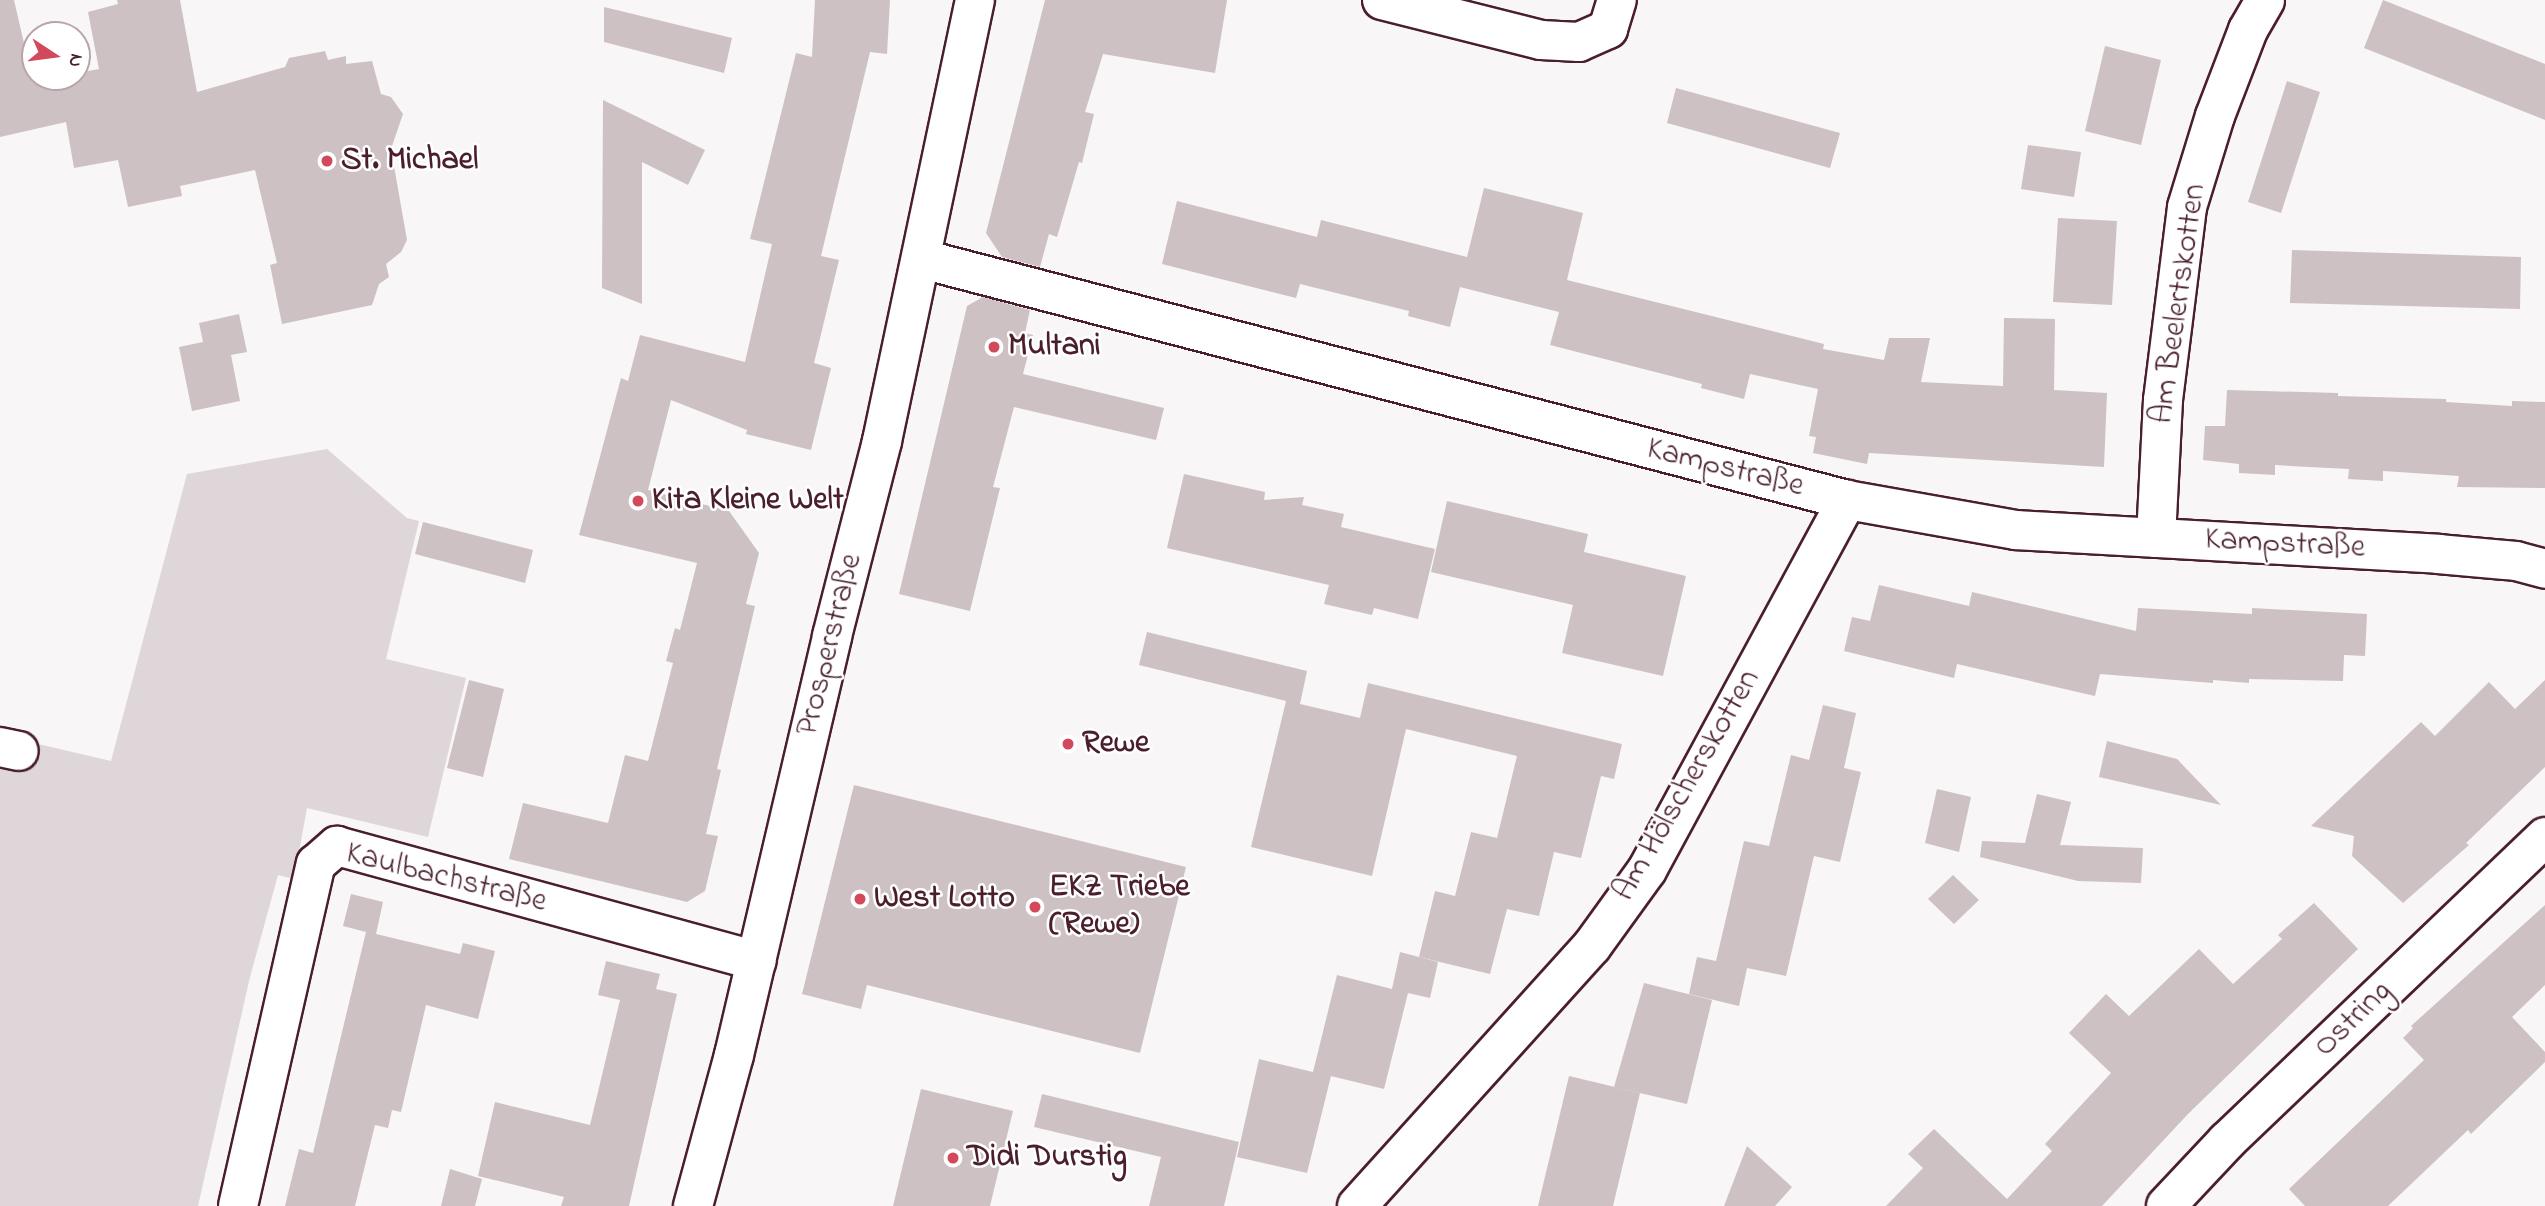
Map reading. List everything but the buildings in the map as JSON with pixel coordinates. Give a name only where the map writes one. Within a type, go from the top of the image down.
[{"type":"street","name":"Prosperstraße","points":[[693,1206],[757,961],[823,674],[882,442],[975,0]]},
{"type":"street","points":[[1382,0],[1541,40],[1579,42],[1608,29],[1617,0]]},
{"type":"street","name":"Am Beelertskotten","points":[[2156,538],[2163,400],[2187,207],[2215,116],[2248,30],[2265,0]]},
{"type":"street","name":"Kampstraße","points":[[922,259],[1847,500],[2015,530],[2438,554],[2516,561],[2545,569]]},
{"type":"street","name":"Am Hölscherskotten","points":[[1357,1206],[1592,946],[1647,870],[1847,500]]},
{"type":"street","name":"Ostring","points":[[2166,1206],[2227,1141],[2545,837]]},
{"type":"street","name":"Kaulbachstraße","points":[[238,1206],[316,864],[337,846],[757,961]]},
{"type":"shaded area","points":[[327,449],[407,518],[419,521],[386,659],[466,678],[428,837],[307,808],[294,879],[278,875],[250,977],[198,1206],[0,1206],[0,767],[14,769],[21,740],[111,761],[187,474]]},
{"type":"place","name":"St. Michael","points":[[327,161]]},
{"type":"place","name":"Multani","points":[[994,347]]},
{"type":"place","name":"Kita Kleine Welt","points":[[638,501]]},
{"type":"place","name":"Rewe","points":[[1068,744]]},
{"type":"place","name":"West Lotto","points":[[860,899]]},
{"type":"place","name":"EKZ Triebe (Rewe)","points":[[1035,907]]},
{"type":"place","name":"Didi Durstig","points":[[953,1158]]}]
